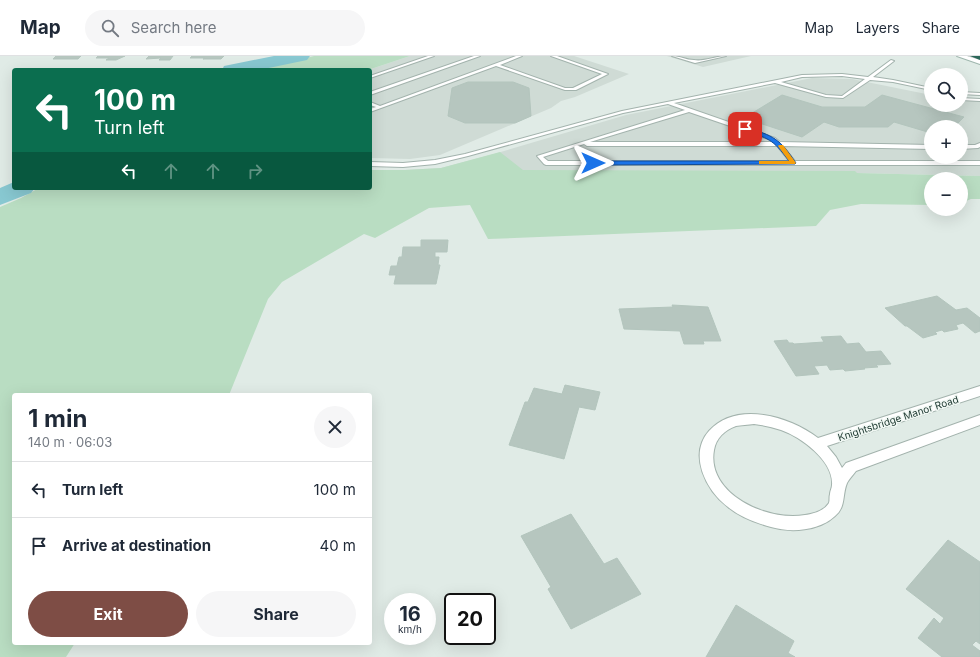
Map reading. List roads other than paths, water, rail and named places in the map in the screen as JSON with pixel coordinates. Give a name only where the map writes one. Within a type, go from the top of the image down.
[{"type":"highway","points":[[973,56],[980,58]]},
{"type":"street","points":[[960,56],[980,62]]},
{"type":"street","name":"Knightsbridge Manor Road","points":[[817,444],[980,391]]},
{"type":"street","points":[[754,419],[776,423],[798,432],[817,444],[833,464],[839,482],[835,506],[821,518],[799,524],[775,523],[750,514],[724,495],[711,477],[705,459],[708,442],[718,430],[734,422],[754,419]]},
{"type":"street","points":[[839,482],[851,467],[980,420]]},
{"type":"lane","points":[[372,76],[432,56]]},
{"type":"lane","points":[[372,93],[478,56]]},
{"type":"lane","points":[[372,110],[520,56]]},
{"type":"lane","points":[[496,65],[565,89],[574,89],[606,74],[553,56]]},
{"type":"lane","points":[[674,56],[695,62],[724,56]]},
{"type":"lane","points":[[697,56],[708,60]]},
{"type":"lane","points":[[774,81],[826,96],[843,97],[892,61]]},
{"type":"lane","points":[[372,164],[403,165],[435,162],[466,155],[622,112],[774,81],[815,75],[842,75],[870,78],[924,88]]},
{"type":"lane","points":[[870,78],[924,92]]},
{"type":"lane","points":[[968,93],[980,94]]},
{"type":"lane","points":[[968,99],[980,100]]},
{"type":"lane","points":[[669,102],[773,139],[779,144],[793,163]]},
{"type":"lane","points":[[372,104],[379,107]]},
{"type":"lane","points":[[690,110],[540,156],[546,163],[980,163]]},
{"type":"lane","points":[[578,144],[779,144],[924,147]]},
{"type":"lane","points":[[968,147],[976,147],[980,145]]},
{"type":"waterway","points":[[241,68],[301,56]]},
{"type":"waterway","points":[[0,197],[17,190]]}]
